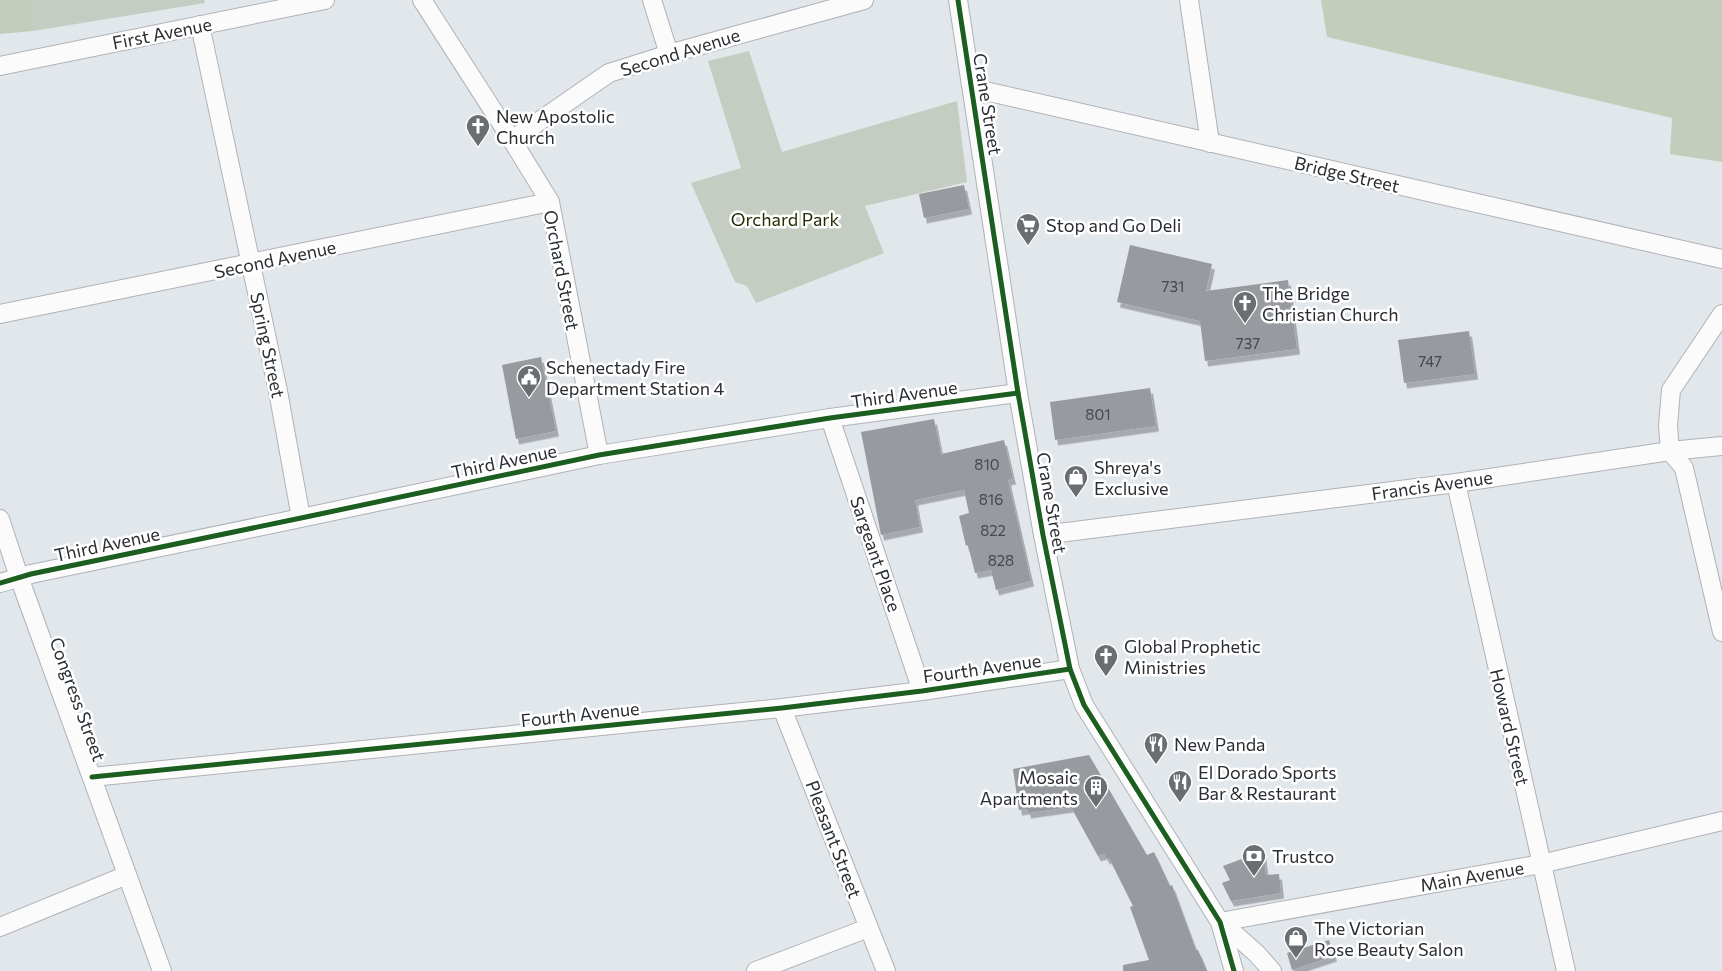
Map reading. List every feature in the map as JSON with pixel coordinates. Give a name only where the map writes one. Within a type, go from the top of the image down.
[{"type":"street","name":"First Avenue","points":[[0,66],[325,0]]},
{"type":"street","name":"Orchard Street","points":[[422,0],[550,202],[599,455]]},
{"type":"street","points":[[652,0],[669,54]]},
{"type":"street","name":"Second Avenue","points":[[512,140],[609,73],[669,54],[864,0]]},
{"type":"street","name":"Crane Street","points":[[958,0],[1018,393],[1043,535],[1070,669],[1084,705],[1220,922],[1234,971]]},
{"type":"street","points":[[1189,0],[1210,142]]},
{"type":"street","name":"Spring Street","points":[[200,25],[278,391],[302,518]]},
{"type":"street","name":"Bridge Street","points":[[972,88],[1722,259]]},
{"type":"street","name":"Second Avenue","points":[[0,314],[550,202]]},
{"type":"street","points":[[1722,314],[1671,390],[1668,426],[1670,451],[1684,468],[1722,632]]},
{"type":"street","name":"Third Avenue","points":[[0,583],[19,577],[599,455],[830,418],[1018,393]]},
{"type":"street","name":"Sargeant Place","points":[[830,418],[922,690]]},
{"type":"street","name":"Francis Avenue","points":[[1043,535],[1456,483],[1670,451],[1722,446]]},
{"type":"street","name":"Howard Street","points":[[1456,483],[1566,971]]},
{"type":"street","name":"Congress Street","points":[[0,519],[19,577],[162,971]]},
{"type":"street","name":"Fourth Avenue","points":[[92,777],[782,708],[1070,669]]},
{"type":"street","name":"Pleasant Street","points":[[782,708],[886,971]]},
{"type":"street","name":"Main Avenue","points":[[1220,922],[1541,864],[1722,821]]},
{"type":"street","points":[[0,927],[127,875]]},
{"type":"street","points":[[1220,922],[1272,971]]},
{"type":"street","points":[[756,971],[868,928]]},
{"type":"green space","points":[[0,0],[33,0],[33,31],[0,34]]},
{"type":"green space","points":[[33,0],[204,0],[205,3],[33,31]]},
{"type":"green space","points":[[1321,0],[1722,0],[1722,162],[1670,154],[1672,118],[1327,37]]},
{"type":"green space","name":"Orchard Park","points":[[749,51],[782,152],[957,101],[967,182],[865,206],[884,253],[756,303],[747,286],[735,282],[691,183],[741,168],[708,61]]},
{"type":"building","points":[[964,185],[969,209],[924,218],[919,194]]},
{"type":"building","points":[[1130,245],[1212,264],[1206,291],[1288,280],[1297,349],[1205,361],[1200,321],[1117,302]]},
{"type":"building","points":[[1469,331],[1475,374],[1404,383],[1398,340]]},
{"type":"building","name":"Schenectady Fire Department Station 4","points":[[541,357],[556,431],[516,439],[502,365]]},
{"type":"building","points":[[1150,388],[1156,426],[1055,440],[1050,402]]},
{"type":"building","points":[[934,419],[941,454],[1004,440],[1013,479],[1008,480],[1031,581],[996,590],[991,570],[975,573],[959,516],[969,513],[964,490],[915,500],[920,527],[881,535],[861,432]]},
{"type":"building","points":[[1089,755],[1147,855],[1154,852],[1170,886],[1172,885],[1196,950],[1198,950],[1207,971],[1123,971],[1123,965],[1149,960],[1130,907],[1133,906],[1109,858],[1107,859],[1104,854],[1098,856],[1071,807],[1028,813],[1027,809],[1019,810],[1013,769]]},
{"type":"building","name":"Trustco","points":[[1263,851],[1266,875],[1279,874],[1281,893],[1231,901],[1222,883],[1230,880],[1223,866]]},
{"type":"building","points":[[1329,940],[1334,956],[1292,970],[1287,953]]},
{"type":"cycle path","points":[[958,0],[1018,393],[1043,535],[1070,669],[1084,705],[1220,922],[1234,971]]},
{"type":"cycle path","points":[[0,583],[31,574],[599,455],[830,418],[1018,393]]},
{"type":"cycle path","points":[[92,777],[782,708],[922,691],[1070,669]]},
{"type":"place","name":"New Apostolic Church","points":[[478,147]]},
{"type":"place","name":"Stop and Go Deli","points":[[1028,246]]},
{"type":"place","name":"The Bridge Christian Church","points":[[1245,324]]},
{"type":"place","name":"Schenectady Fire Department Station 4","points":[[529,398]]},
{"type":"place","name":"Shreya's Exclusive","points":[[1076,498]]},
{"type":"place","name":"Global Prophetic Ministries","points":[[1106,677]]},
{"type":"place","name":"New Panda","points":[[1156,765]]},
{"type":"place","name":"El Dorado Sports Bar & Restaurant","points":[[1180,803]]},
{"type":"place","name":"Mosaic Apartments","points":[[1096,808]]},
{"type":"place","name":"Trustco","points":[[1254,877]]},
{"type":"place","name":"The Victorian Rose Beauty Salon","points":[[1296,959]]}]
